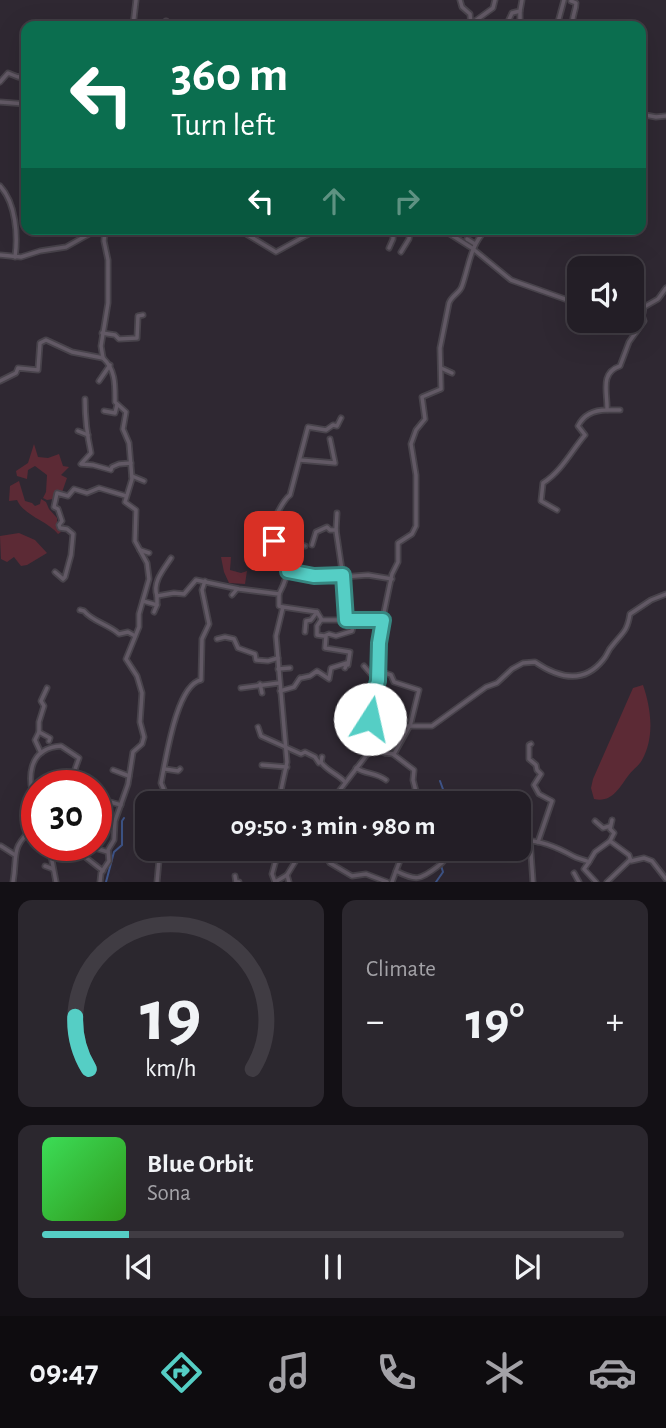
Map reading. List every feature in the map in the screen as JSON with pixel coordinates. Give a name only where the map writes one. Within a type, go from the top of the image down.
[{"type":"street","points":[[460,0],[462,7],[470,14],[471,21]]},
{"type":"street","points":[[476,21],[493,8],[495,0]]},
{"type":"street","points":[[520,21],[522,0]]},
{"type":"street","points":[[559,21],[568,0],[576,4],[573,21]]},
{"type":"street","points":[[133,21],[134,2]]},
{"type":"street","points":[[508,21],[512,13],[520,12]]},
{"type":"street","points":[[1,80],[8,73],[20,77]]},
{"type":"street","points":[[0,102],[21,104]]},
{"type":"street","points":[[646,115],[666,116]]},
{"type":"street","points":[[0,186],[8,199],[16,230],[15,257]]},
{"type":"street","points":[[0,255],[15,257],[66,247],[87,235]]},
{"type":"street","points":[[103,358],[102,333],[108,303],[108,260],[104,235]]},
{"type":"street","points":[[248,235],[278,251],[307,235]]},
{"type":"street","points":[[389,248],[393,235]]},
{"type":"street","points":[[401,252],[409,235]]},
{"type":"street","points":[[454,235],[473,246]]},
{"type":"street","points":[[339,791],[372,748],[369,728],[379,671],[379,643],[383,620],[398,562],[398,543],[412,534],[416,522],[416,475],[411,449],[413,436],[425,420],[422,397],[441,389],[440,348],[449,303],[452,296],[461,289],[473,246],[481,235]]},
{"type":"street","points":[[467,239],[511,280],[567,300]]},
{"type":"street","points":[[644,307],[658,299],[666,288]]},
{"type":"street","points":[[102,333],[115,335],[118,339],[137,338],[137,316],[143,315]]},
{"type":"street","points":[[607,410],[606,378],[613,368],[620,366],[635,333]]},
{"type":"street","points":[[0,381],[16,373],[18,368],[38,370],[40,343],[46,340],[71,352],[103,358],[110,365],[115,381],[115,402],[126,412],[123,429],[129,443],[132,477],[126,496],[127,504],[136,511],[134,533],[138,549],[147,563],[149,575],[135,636],[126,659],[137,676],[142,693],[140,722],[144,737],[141,746],[133,752],[129,776],[115,821],[112,844]]},
{"type":"street","points":[[99,381],[110,365]]},
{"type":"street","points":[[441,368],[452,373]]},
{"type":"street","points":[[85,399],[91,453],[81,464],[111,470],[119,464],[131,463]]},
{"type":"street","points":[[104,411],[115,413],[117,405]]},
{"type":"street","points":[[557,510],[541,501],[543,483],[582,442],[585,435],[578,425],[582,419],[597,410],[620,410]]},
{"type":"street","points":[[317,612],[279,606],[279,594],[288,571],[287,559],[282,546],[269,540],[270,528],[285,498],[290,495],[308,427],[326,430],[333,425],[337,426],[341,418]]},
{"type":"street","points":[[78,431],[88,435]]},
{"type":"street","points":[[300,460],[335,463],[330,439]]},
{"type":"street","points":[[132,477],[144,481]]},
{"type":"street","points":[[55,572],[63,579],[65,577],[73,534],[67,528],[60,529],[62,521],[58,509],[54,507],[57,493],[69,496],[74,488],[88,493],[99,488],[126,496]]},
{"type":"street","points":[[337,513],[335,530],[343,576],[346,620]]},
{"type":"street","points":[[312,545],[316,532],[327,527],[335,530]]},
{"type":"street","points":[[270,528],[274,532],[284,533],[285,542],[282,546]]},
{"type":"street","points":[[287,559],[299,545],[305,546]]},
{"type":"street","points":[[138,549],[149,553]]},
{"type":"street","points":[[154,612],[158,579],[171,558]]},
{"type":"street","points":[[288,571],[314,576],[368,575],[392,579]]},
{"type":"street","points":[[158,596],[184,594],[194,580],[279,594]]},
{"type":"street","points":[[164,791],[161,783],[183,696],[193,684],[201,680],[202,639],[209,624],[202,590],[205,581]]},
{"type":"street","points":[[232,595],[237,589]]},
{"type":"street","points":[[385,753],[400,727],[432,726],[523,663],[535,662],[548,671],[569,678],[590,671],[603,660],[625,632],[630,614],[666,594]]},
{"type":"street","points":[[143,601],[156,605]]},
{"type":"street","points":[[281,791],[287,767],[276,636],[283,607]]},
{"type":"street","points":[[80,610],[119,634],[128,632],[135,636]]},
{"type":"street","points":[[317,612],[321,620]]},
{"type":"street","points":[[305,632],[306,621],[317,612]]},
{"type":"street","points":[[321,620],[383,620]]},
{"type":"street","points":[[321,620],[317,626],[317,635],[326,636],[352,631],[354,620]]},
{"type":"street","points":[[280,691],[294,687],[301,677],[310,676],[317,671],[329,679],[331,668],[347,663],[346,668],[350,652],[325,648],[326,636]]},
{"type":"street","points":[[217,639],[234,639],[238,648],[255,654],[256,660],[278,658]]},
{"type":"street","points":[[364,666],[371,674],[379,671],[391,674],[394,682],[419,690],[409,727],[393,754]]},
{"type":"street","points":[[278,669],[290,668]]},
{"type":"street","points":[[241,688],[279,683]]},
{"type":"street","points":[[260,684],[262,693]]},
{"type":"street","points":[[41,753],[34,740],[39,732],[38,722],[44,707],[41,701],[47,688]]},
{"type":"street","points":[[354,699],[372,700]]},
{"type":"street","points":[[258,727],[261,736],[285,748],[301,754],[305,751],[316,757],[318,763],[321,762],[345,782]]},
{"type":"street","points":[[39,732],[55,742],[57,747]]},
{"type":"street","points":[[531,744],[528,759],[536,765],[541,774],[534,785],[539,794],[552,801],[538,842]]},
{"type":"street","points":[[32,770],[35,758],[57,747],[63,747],[65,751],[79,758],[75,770]]},
{"type":"street","points":[[372,748],[393,754],[414,770],[416,791]]},
{"type":"street","points":[[321,762],[322,757]]},
{"type":"street","points":[[262,765],[287,767]]},
{"type":"street","points":[[165,768],[178,771],[180,769]]},
{"type":"street","points":[[356,768],[365,773],[378,774],[386,780]]},
{"type":"street","points":[[113,770],[129,776]]},
{"type":"street","points":[[112,803],[121,806]]},
{"type":"street","points":[[596,882],[584,869],[595,852],[610,841],[614,833],[610,826],[612,820]]},
{"type":"street","points":[[595,821],[603,828],[610,826]]},
{"type":"street","points":[[13,882],[16,872],[15,855],[21,839]]},
{"type":"street","points":[[531,840],[589,862]]},
{"type":"street","points":[[610,841],[629,855],[630,860]]},
{"type":"street","points":[[1,846],[15,855]]},
{"type":"street","points":[[531,854],[533,882]]},
{"type":"street","points":[[630,860],[634,862],[644,858],[654,862],[666,879]]},
{"type":"street","points":[[607,882],[630,860]]},
{"type":"street","points":[[52,861],[56,882]]},
{"type":"street","points":[[90,861],[103,871]]},
{"type":"street","points":[[100,882],[109,861]]},
{"type":"street","points":[[157,882],[160,861]]},
{"type":"street","points":[[276,861],[272,874],[275,882],[287,875],[296,861]]},
{"type":"street","points":[[329,861],[352,876],[366,874],[390,882],[400,861]]},
{"type":"street","points":[[396,872],[408,878],[427,876],[444,861]]},
{"type":"street","points":[[45,866],[53,869]]},
{"type":"street","points":[[573,873],[579,882]]},
{"type":"street","points":[[287,875],[289,882]]},
{"type":"street","points":[[235,876],[239,882]]},
{"type":"shaded area","points":[[34,444],[38,457],[48,458],[59,454],[63,466],[69,467],[61,475],[67,478],[60,498],[43,498],[47,475],[35,466],[28,470],[27,479],[17,476],[16,471],[28,463]]},
{"type":"shaded area","points":[[19,481],[25,501],[35,506],[40,504],[41,499],[46,502],[57,518],[57,527],[61,532],[58,534],[30,514],[17,500],[9,501],[10,486]]},
{"type":"shaded area","points":[[19,533],[35,540],[47,553],[21,566],[14,557],[7,562],[1,559],[0,536]]},
{"type":"shaded area","points":[[221,557],[231,557],[230,570],[241,573],[247,571],[245,584],[229,583]]},
{"type":"shaded area","points":[[643,685],[650,722],[646,751],[641,762],[610,797],[594,799],[591,788],[593,779],[633,688]]},
{"type":"waterway","points":[[440,781],[444,791]]},
{"type":"waterway","points":[[106,882],[114,852],[122,845],[124,818]]},
{"type":"waterway","points":[[436,882],[443,872],[440,861]]},
{"type":"route","points":[[274,541],[282,546],[286,554],[288,571],[314,576],[343,575],[346,620],[383,620],[379,643],[378,681],[370,719]]}]
